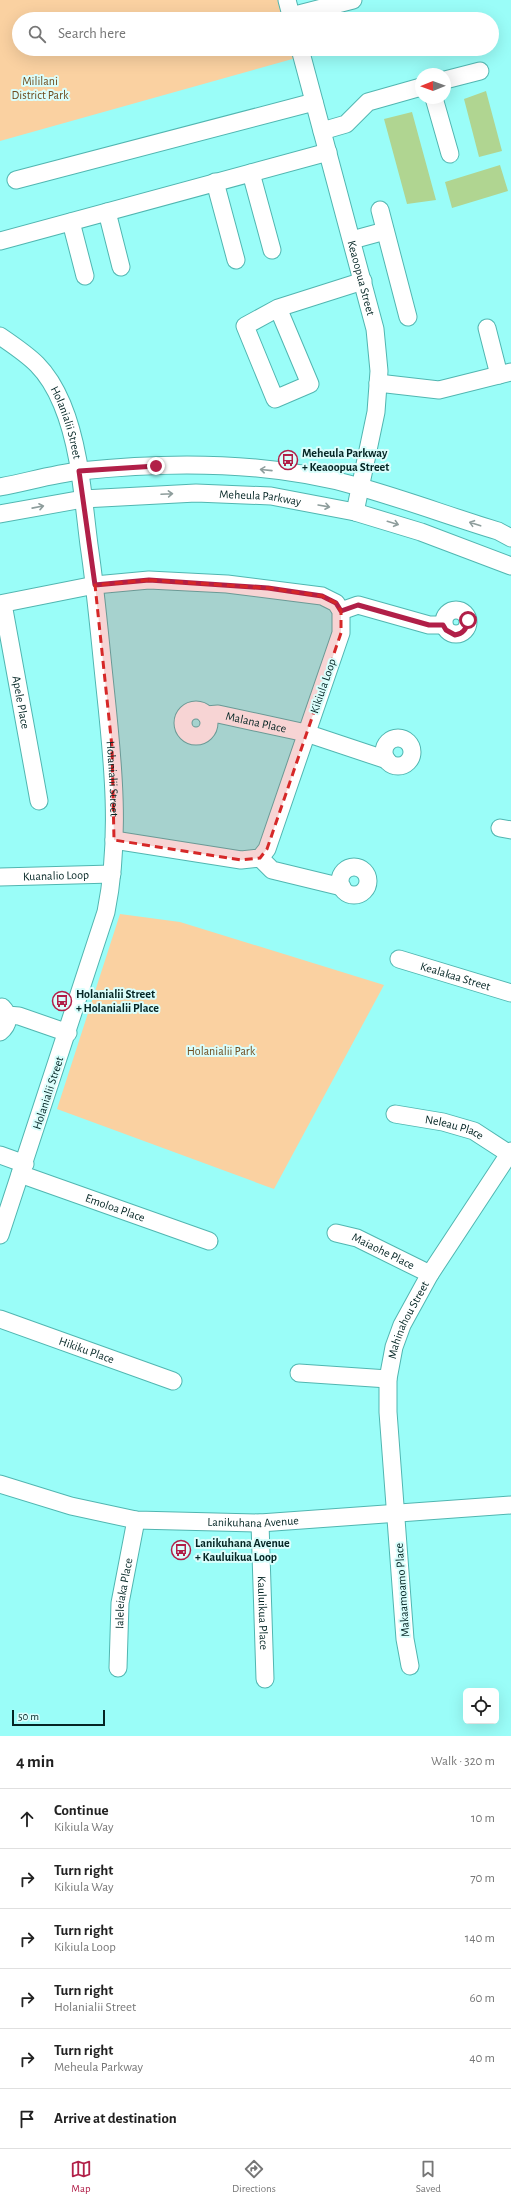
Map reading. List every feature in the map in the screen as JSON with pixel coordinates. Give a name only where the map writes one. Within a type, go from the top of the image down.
[{"type":"street","points":[[290,12],[353,0]]},
{"type":"street","name":"Keaoopua Street","points":[[302,56],[375,329],[378,383],[376,412],[359,486],[355,512]]},
{"type":"street","points":[[451,78],[480,71]]},
{"type":"street","points":[[322,131],[346,124],[368,102],[415,89]]},
{"type":"street","points":[[16,180],[314,102]]},
{"type":"street","points":[[436,104],[450,154]]},
{"type":"street","points":[[0,241],[328,152]]},
{"type":"street","points":[[251,173],[272,250]]},
{"type":"street","points":[[215,182],[236,260]]},
{"type":"street","points":[[380,210],[408,317]]},
{"type":"street","points":[[107,212],[121,267]]},
{"type":"street","points":[[71,222],[85,276]]},
{"type":"street","points":[[352,240],[385,231]]},
{"type":"street","points":[[278,308],[310,384],[275,399],[244,326],[278,308],[363,281]]},
{"type":"street","points":[[378,383],[439,390],[505,374],[487,328]]},
{"type":"street","name":"Holanialii Street","points":[[0,336],[31,356],[46,372],[62,404],[68,422],[79,471],[95,585],[112,747],[114,840],[112,874],[106,912],[68,1033],[0,1235]]},
{"type":"street","points":[[0,487],[79,471],[156,466],[220,465],[312,476],[359,486],[498,531],[511,538]]},
{"type":"street","name":"Meheula Parkway","points":[[0,514],[83,499],[196,493],[271,496],[355,512],[421,532],[511,566]]},
{"type":"street","points":[[1,604],[95,585],[149,580],[268,588],[322,596],[336,603],[341,611],[358,605],[429,625],[443,625]]},
{"type":"street","name":"Apele Place","points":[[1,604],[39,801]]},
{"type":"street","name":"Kikiula Loop","points":[[260,858],[267,849],[341,633],[341,611]]},
{"type":"street","name":"Malana Place","points":[[206,715],[218,714],[306,733],[387,760]]},
{"type":"street","points":[[114,840],[241,860],[260,858],[272,870],[342,887]]},
{"type":"street","name":"Kuanalio Loop","points":[[0,877],[112,874]]},
{"type":"street","name":"Kealakaa Street","points":[[399,959],[511,993]]},
{"type":"street","points":[[4,1011],[68,1033]]},
{"type":"street","points":[[0,1032],[7,1025],[4,1011]]},
{"type":"street","name":"Neleau Place","points":[[394,1114],[443,1122],[474,1131],[510,1154]]},
{"type":"street","name":"Mahinahou Street","points":[[396,1514],[388,1412],[388,1379],[394,1347],[402,1325],[430,1274],[510,1154]]},
{"type":"street","points":[[0,1156],[22,1169]]},
{"type":"street","name":"Emoloa Place","points":[[22,1169],[209,1241]]},
{"type":"street","name":"Maiaohe Place","points":[[336,1233],[357,1238],[430,1274]]},
{"type":"street","name":"Hikiku Place","points":[[0,1319],[173,1381]]},
{"type":"street","points":[[299,1373],[388,1379]]},
{"type":"street","name":"Lanikuhana Avenue","points":[[1,1486],[71,1506],[136,1520],[260,1523],[511,1505]]},
{"type":"street","name":"Makaamoamo Place","points":[[396,1514],[405,1639],[410,1666]]},
{"type":"street","name":"Ialeleiaka Place","points":[[118,1668],[120,1603],[128,1551],[136,1520]]},
{"type":"street","name":"Kauluikua Place","points":[[260,1523],[265,1679]]},
{"type":"highlighted area","points":[[149,580],[268,588],[322,596],[336,603],[341,611],[341,633],[267,849],[260,858],[241,860],[114,840],[112,747],[95,585]]},
{"type":"green space","name":"Mililani District Park","points":[[0,0],[280,0],[283,12],[12,12],[12,56],[296,56],[296,58],[0,141]]},
{"type":"green space","name":"Holanialii Park","points":[[120,914],[180,922],[384,985],[274,1189],[57,1109]]},
{"type":"building","points":[[486,91],[502,151],[479,157],[464,99]]},
{"type":"building","points":[[412,112],[436,200],[407,204],[384,119]]},
{"type":"building","points":[[500,165],[508,191],[452,208],[445,182]]},
{"type":"place","name":"Meheula Parkway + Keaoopua Street","points":[[288,460]]},
{"type":"place","name":"Holanialii Street + Holanialii Place","points":[[62,1001]]},
{"type":"place","name":"Lanikuhana Avenue + Kauluikua Loop","points":[[181,1550]]},
{"type":"route","points":[[156,466],[79,471],[95,585],[149,580],[227,584],[268,588],[322,596],[336,603],[341,611],[358,605],[429,625],[443,625],[446,630],[455,635],[464,632],[468,626],[468,620]]}]
